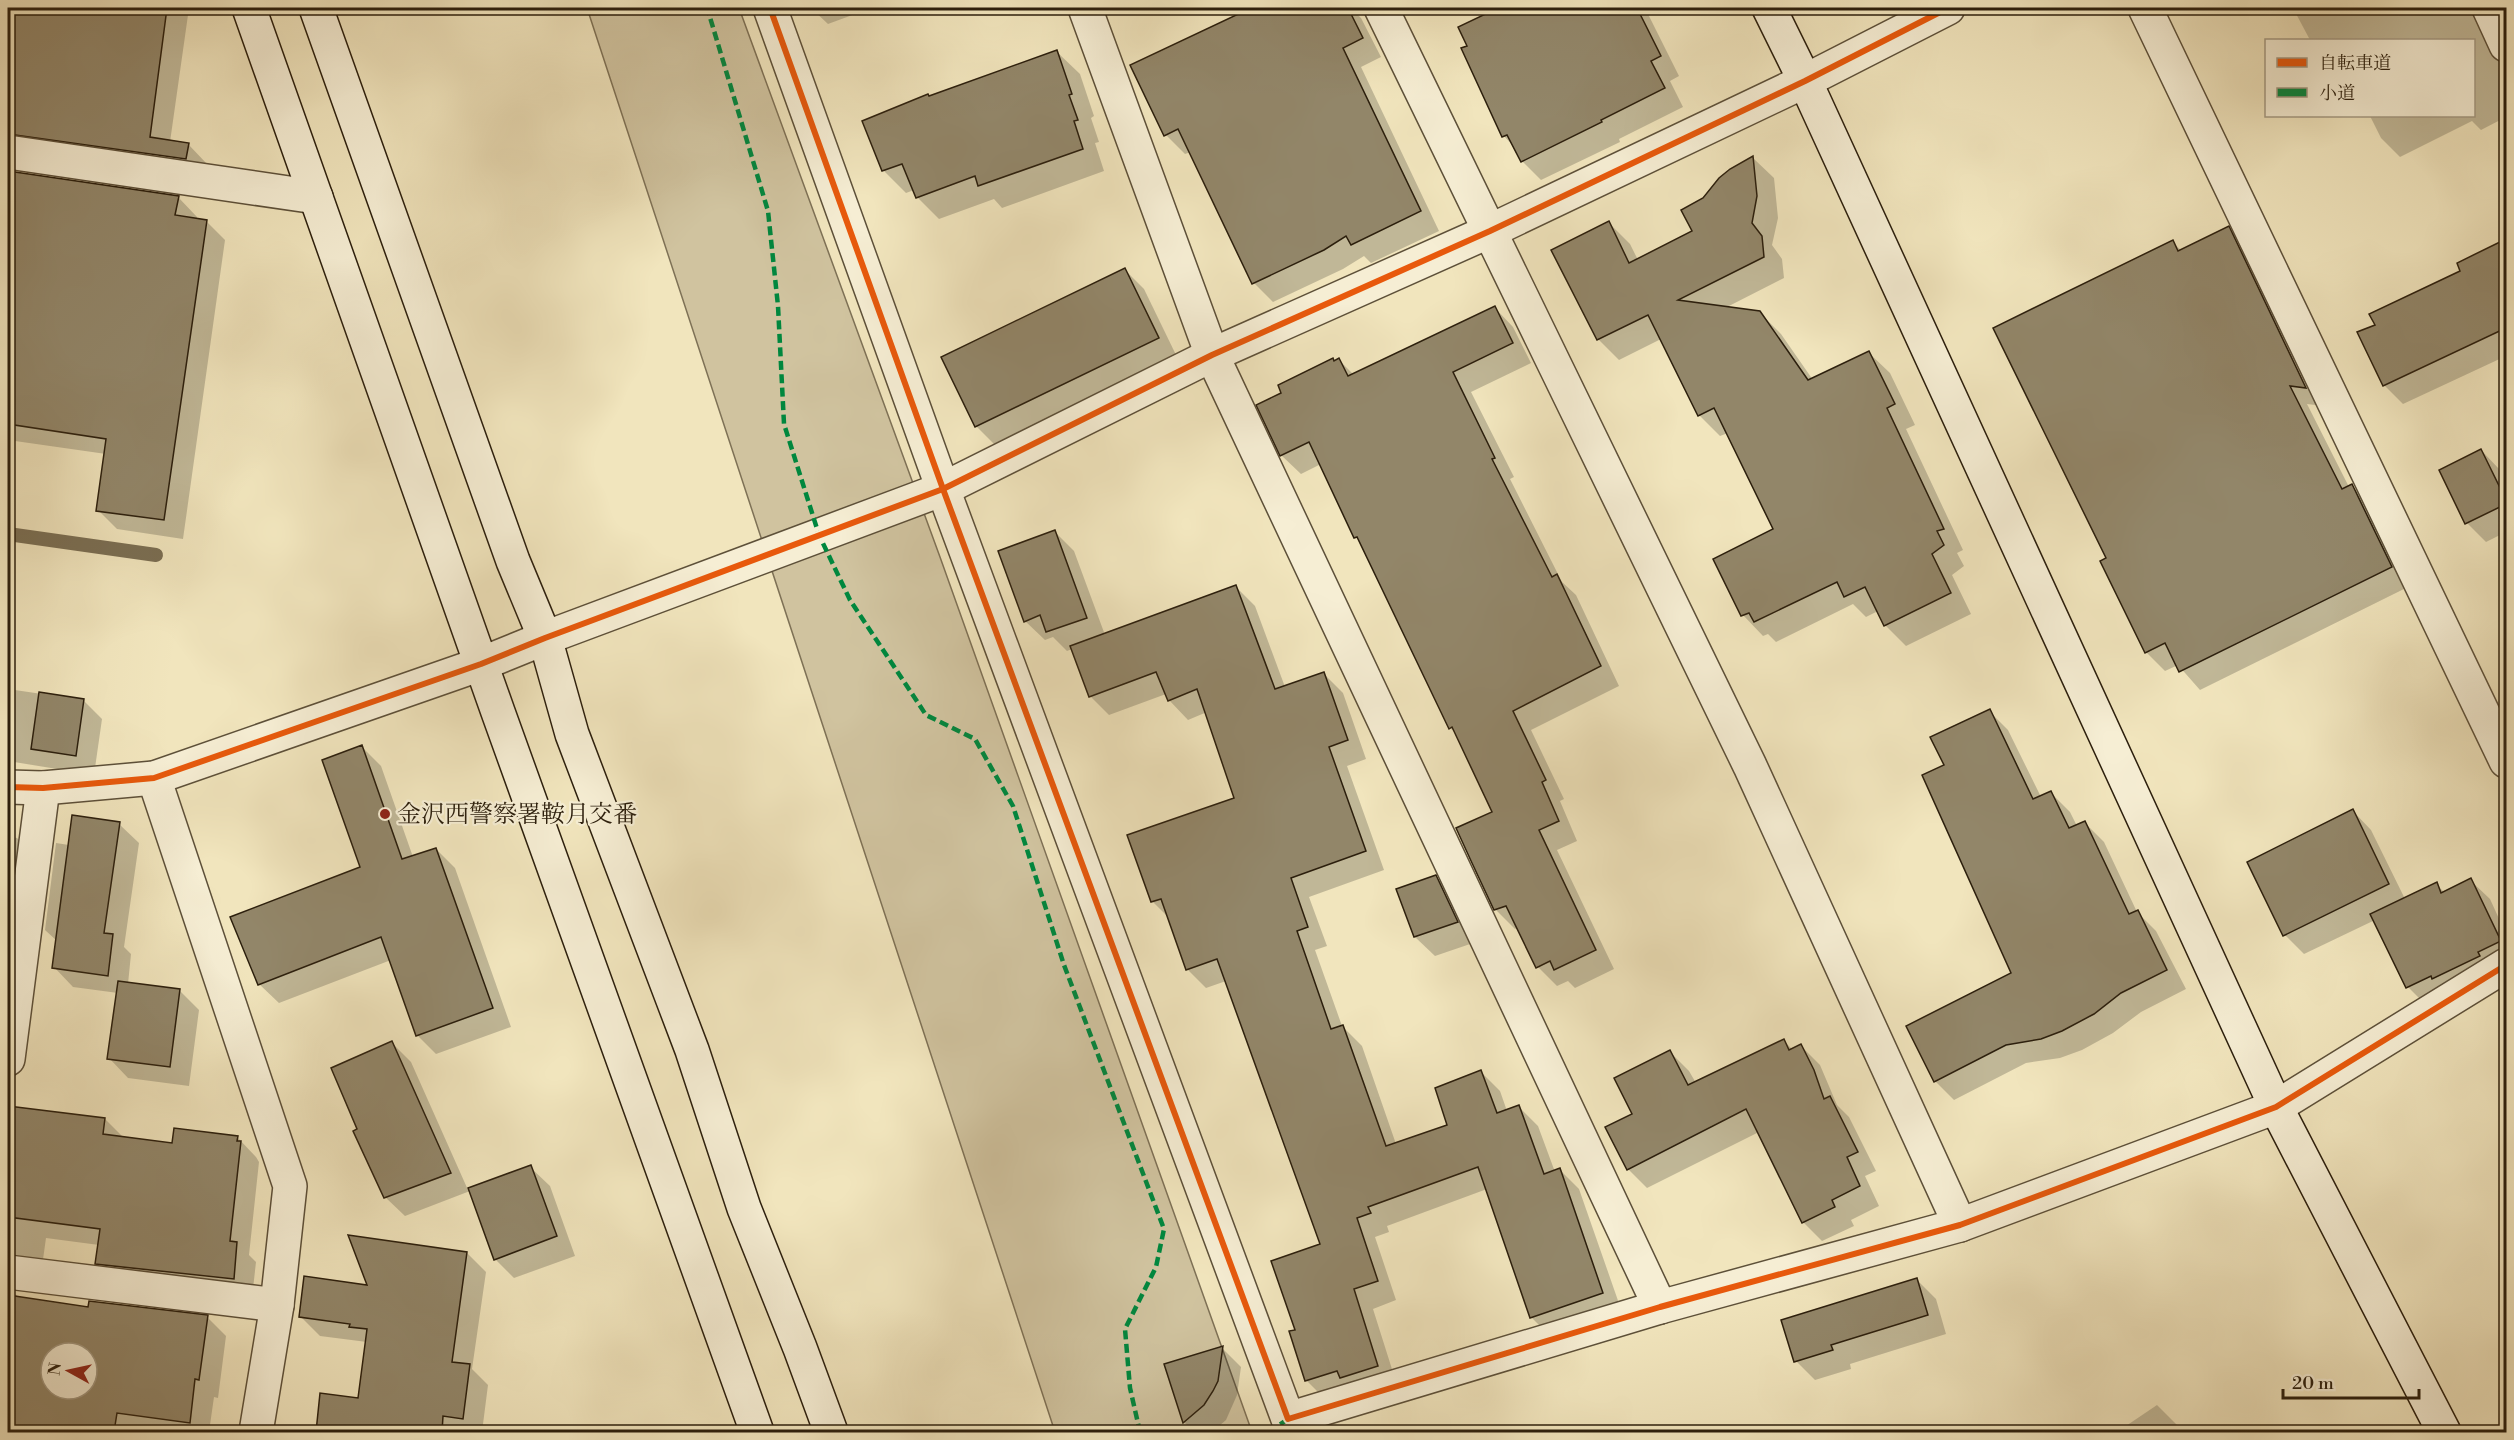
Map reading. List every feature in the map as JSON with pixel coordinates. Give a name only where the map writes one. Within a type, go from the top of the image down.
[{"type":"street","points":[[249,8],[481,664],[757,1432]]},
{"type":"street","points":[[316,8],[513,561],[545,638],[572,734],[692,1050],[744,1208],[831,1432]]},
{"type":"street","points":[[770,8],[943,489],[1288,1419],[1660,1307],[1960,1225],[2276,1107],[2506,965]]},
{"type":"street","points":[[1084,8],[1212,355],[1660,1307]]},
{"type":"street","points":[[1381,8],[1750,766],[1960,1225]]},
{"type":"street","points":[[1769,8],[1805,81],[2276,1107],[2444,1432]]},
{"type":"street","points":[[8,787],[43,788],[154,778],[481,664],[943,489],[1212,355],[1490,231],[1805,81],[1948,8]]},
{"type":"street","points":[[2145,8],[2506,761]]},
{"type":"street","points":[[2489,8],[2506,45]]},
{"type":"street","points":[[8,152],[316,197]]},
{"type":"street","points":[[154,778],[290,1186],[277,1305],[256,1432]]},
{"type":"street","points":[[8,1059],[16,931],[43,788]]},
{"type":"street","points":[[8,1272],[277,1305]]},
{"type":"shaded area","points":[[587,8],[739,8],[940,557],[1252,1432],[1055,1432]]},
{"type":"building","points":[[8,8],[167,8],[150,137],[189,143],[186,159],[8,134]]},
{"type":"building","points":[[1251,8],[1348,8],[1363,38],[1343,48],[1421,211],[1351,245],[1346,236],[1324,250],[1252,284],[1178,129],[1164,136],[1130,65]]},
{"type":"building","points":[[1498,8],[1637,8],[1661,56],[1651,61],[1665,88],[1521,162],[1507,135],[1502,137],[1461,48],[1467,46],[1458,27]]},
{"type":"building","points":[[1057,50],[1072,94],[1069,95],[1078,120],[1074,121],[1083,149],[978,186],[975,176],[916,198],[902,164],[882,171],[862,121],[928,94],[929,96]]},
{"type":"building","points":[[1753,156],[1757,196],[1752,223],[1762,236],[1764,257],[1678,300],[1760,311],[1808,380],[1869,351],[1895,404],[1887,408],[1944,529],[1937,531],[1944,545],[1932,554],[1951,593],[1884,626],[1865,587],[1844,597],[1837,582],[1754,622],[1749,613],[1741,616],[1713,559],[1773,529],[1714,408],[1698,416],[1648,315],[1597,340],[1551,250],[1609,221],[1629,263],[1692,231],[1681,210],[1703,198],[1719,178]]},
{"type":"building","points":[[8,171],[179,196],[175,215],[207,220],[164,520],[96,511],[106,439],[8,424]]},
{"type":"building","points":[[2229,226],[2306,388],[2290,386],[2342,489],[2352,484],[2392,567],[2179,672],[2165,643],[2145,653],[2100,561],[2106,558],[1993,328],[2173,240],[2178,251]]},
{"type":"building","points":[[2506,239],[2506,328],[2383,386],[2357,332],[2375,325],[2369,314],[2460,271],[2457,263]]},
{"type":"building","points":[[1125,268],[1159,338],[975,427],[941,357]]},
{"type":"building","points":[[1495,306],[1513,343],[1453,372],[1495,458],[1492,459],[1552,577],[1557,574],[1601,666],[1513,711],[1546,780],[1542,782],[1559,821],[1539,830],[1596,950],[1554,970],[1550,961],[1536,968],[1506,906],[1494,910],[1472,863],[1456,828],[1492,812],[1452,727],[1449,729],[1357,537],[1354,538],[1309,442],[1280,456],[1256,405],[1281,393],[1278,385],[1333,358],[1334,361],[1339,358],[1348,376]]},
{"type":"building","points":[[2481,449],[2506,504],[2465,524],[2439,470]]},
{"type":"building","points":[[1055,530],[1087,618],[1046,632],[1040,615],[1024,622],[998,551]]},
{"type":"building","points":[[1236,585],[1275,689],[1324,672],[1348,740],[1329,747],[1366,851],[1291,878],[1308,927],[1297,931],[1331,1029],[1343,1025],[1386,1146],[1447,1125],[1435,1088],[1481,1070],[1497,1113],[1519,1105],[1544,1174],[1560,1168],[1603,1293],[1530,1318],[1478,1167],[1368,1207],[1371,1213],[1357,1218],[1378,1281],[1354,1289],[1378,1366],[1340,1378],[1337,1371],[1305,1381],[1289,1331],[1295,1330],[1271,1261],[1320,1244],[1217,959],[1186,970],[1161,899],[1151,902],[1127,835],[1234,798],[1197,689],[1168,701],[1156,672],[1089,697],[1070,646]]},
{"type":"building","points":[[39,692],[84,699],[76,756],[31,749]]},
{"type":"building","points":[[1990,709],[2033,799],[2051,791],[2069,828],[2085,821],[2129,914],[2138,910],[2167,970],[2121,993],[2094,1014],[2062,1031],[2041,1039],[2006,1045],[1934,1082],[1906,1026],[2011,973],[1922,775],[1944,765],[1930,737]]},
{"type":"building","points":[[362,745],[402,859],[436,848],[493,1008],[416,1036],[381,937],[258,985],[230,917],[360,867],[322,760]]},
{"type":"building","points":[[2353,809],[2389,884],[2283,936],[2247,862]]},
{"type":"building","points":[[72,815],[120,822],[104,933],[113,934],[108,976],[52,968]]},
{"type":"building","points":[[1436,875],[1458,922],[1414,937],[1396,889]]},
{"type":"building","points":[[2471,878],[2501,941],[2478,952],[2480,956],[2432,979],[2431,976],[2406,988],[2370,914],[2437,882],[2441,893]]},
{"type":"building","points":[[118,981],[180,989],[170,1067],[107,1059]]},
{"type":"building","points":[[1784,1039],[1789,1050],[1801,1044],[1814,1070],[1824,1099],[1830,1096],[1858,1152],[1847,1157],[1860,1186],[1832,1200],[1835,1207],[1802,1223],[1746,1109],[1627,1170],[1605,1127],[1632,1114],[1614,1078],[1670,1050],[1688,1085]]},
{"type":"building","points":[[392,1041],[451,1173],[384,1198],[353,1131],[357,1129],[331,1068]]},
{"type":"building","points":[[8,1106],[105,1118],[103,1134],[172,1143],[174,1128],[238,1136],[237,1141],[241,1141],[230,1241],[237,1242],[234,1279],[95,1264],[100,1229],[8,1217]]},
{"type":"building","points":[[531,1165],[557,1236],[494,1260],[468,1188]]},
{"type":"building","points":[[348,1235],[467,1252],[452,1362],[470,1364],[463,1419],[443,1416],[442,1432],[316,1432],[320,1393],[358,1398],[367,1329],[349,1327],[350,1324],[299,1317],[304,1276],[367,1285]]},
{"type":"building","points":[[1917,1278],[1928,1315],[1831,1345],[1833,1350],[1794,1362],[1781,1320]]},
{"type":"building","points":[[8,1295],[88,1307],[89,1301],[208,1315],[199,1380],[195,1379],[190,1423],[117,1413],[114,1432],[8,1432]]},
{"type":"building","points":[[1223,1346],[1218,1381],[1213,1391],[1204,1405],[1183,1423],[1164,1364]]},
{"type":"waterway","points":[[8,534],[156,555]]},
{"type":"marked path","points":[[703,8],[709,14],[768,211],[778,306],[784,424],[819,535],[850,600],[926,715],[975,739],[1013,806],[1064,965],[1164,1229],[1156,1267],[1125,1329],[1130,1388],[1140,1432]]},
{"type":"marked path","points":[[1269,1432],[1288,1419]]},
{"type":"cycle path","points":[[770,8],[943,489],[1288,1419],[1660,1307],[1960,1225],[2276,1107],[2506,965]]},
{"type":"cycle path","points":[[8,787],[43,788],[154,778],[481,664],[943,489],[1212,355],[1490,231],[1805,81],[1948,8]]},
{"type":"place","name":"金沢西警察署鞍月交番","points":[[385,814]]}]
